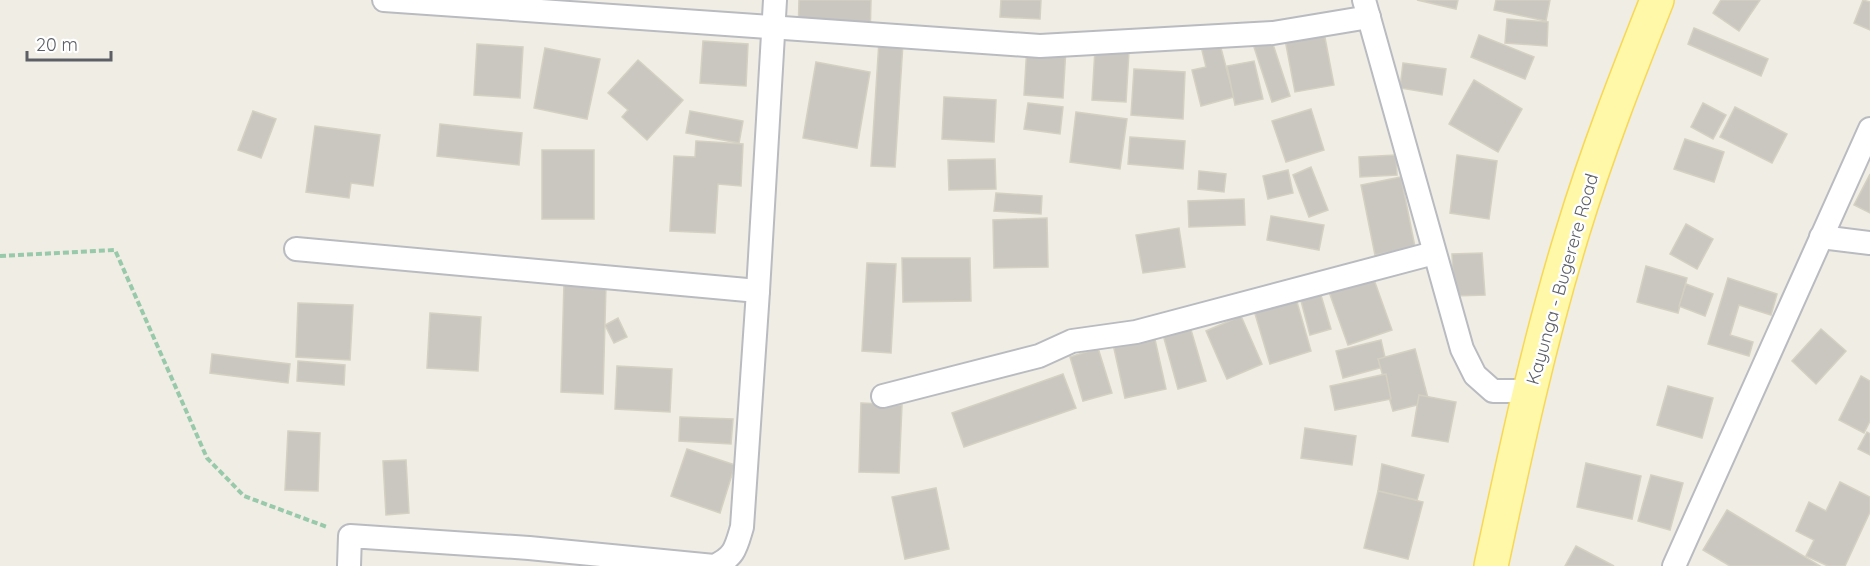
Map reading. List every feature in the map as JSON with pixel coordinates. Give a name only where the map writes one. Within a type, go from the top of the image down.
[{"type":"main road","name":"Kayunga - Bugerere Road","points":[[1491,566],[1530,391],[1573,231],[1628,72],[1658,0]]},
{"type":"street","points":[[384,0],[1040,46],[1273,33],[1367,8],[1462,349],[1475,375],[1493,391],[1530,391]]},
{"type":"street","points":[[349,566],[350,536],[529,548],[714,566],[724,562],[734,552],[742,527],[775,0]]},
{"type":"street","points":[[1674,566],[1870,129]]},
{"type":"street","points":[[1821,237],[1870,243]]},
{"type":"street","points":[[296,249],[758,291]]},
{"type":"street","points":[[883,396],[1039,356],[1072,341],[1136,332],[1434,253]]},
{"type":"path","points":[[0,256],[115,250],[207,458],[244,496],[350,536]]},
{"type":"building","points":[[799,0],[871,0],[870,39],[798,36]]},
{"type":"building","points":[[1001,0],[1041,0],[1040,19],[1000,17]]},
{"type":"building","points":[[1417,0],[1458,0],[1456,9]]},
{"type":"building","points":[[1496,0],[1550,0],[1546,21],[1494,10]]},
{"type":"building","points":[[1721,0],[1760,0],[1739,31],[1713,13]]},
{"type":"building","points":[[1863,0],[1870,2],[1870,30],[1854,23]]},
{"type":"building","points":[[1507,19],[1548,22],[1547,46],[1505,43]]},
{"type":"building","points":[[1322,22],[1334,85],[1295,92],[1283,29]]},
{"type":"building","points":[[1694,28],[1768,59],[1761,76],[1688,44]]},
{"type":"building","points":[[1269,32],[1290,96],[1272,102],[1251,38]]},
{"type":"building","points":[[1479,35],[1534,57],[1525,79],[1471,57]]},
{"type":"building","points":[[1218,37],[1234,97],[1201,106],[1192,70],[1206,67],[1200,42]]},
{"type":"building","points":[[703,41],[748,44],[746,86],[700,83]]},
{"type":"building","points":[[879,41],[903,43],[895,167],[871,166]]},
{"type":"building","points":[[477,44],[523,47],[520,98],[474,95]]},
{"type":"building","points":[[1027,46],[1066,48],[1063,98],[1024,95]]},
{"type":"building","points":[[545,48],[600,59],[587,119],[534,108]]},
{"type":"building","points":[[1095,49],[1129,51],[1126,102],[1092,100]]},
{"type":"building","points":[[638,60],[683,100],[647,140],[622,117],[628,110],[608,93]]},
{"type":"building","points":[[1254,61],[1263,99],[1235,105],[1227,66]]},
{"type":"building","points":[[816,62],[870,72],[857,148],[803,138]]},
{"type":"building","points":[[1403,63],[1446,69],[1442,95],[1400,88]]},
{"type":"building","points":[[1134,69],[1185,72],[1183,119],[1131,115]]},
{"type":"building","points":[[1474,80],[1522,109],[1498,152],[1449,124]]},
{"type":"building","points":[[944,97],[996,100],[994,142],[942,139]]},
{"type":"building","points":[[1028,103],[1063,107],[1060,134],[1024,129]]},
{"type":"building","points":[[1703,103],[1726,115],[1713,139],[1691,127]]},
{"type":"building","points":[[1735,107],[1787,134],[1772,163],[1720,137]]},
{"type":"building","points":[[1311,109],[1324,150],[1286,162],[1272,121]]},
{"type":"building","points":[[253,111],[276,119],[261,158],[238,150]]},
{"type":"building","points":[[690,111],[743,121],[739,143],[686,133]]},
{"type":"building","points":[[1076,112],[1127,119],[1120,169],[1070,162]]},
{"type":"building","points":[[440,124],[522,133],[519,165],[437,156]]},
{"type":"building","points":[[315,126],[380,135],[373,186],[351,183],[349,198],[306,192]]},
{"type":"building","points":[[1130,137],[1185,141],[1183,169],[1128,164]]},
{"type":"building","points":[[1685,139],[1724,152],[1714,182],[1674,169]]},
{"type":"building","points":[[696,141],[743,144],[741,186],[718,184],[715,233],[670,231],[674,156],[695,157]]},
{"type":"building","points":[[542,150],[594,150],[594,219],[542,219]]},
{"type":"building","points":[[1396,155],[1397,175],[1360,177],[1359,157]]},
{"type":"building","points":[[1457,155],[1497,161],[1489,219],[1450,213]]},
{"type":"building","points":[[995,159],[996,189],[949,190],[948,160]]},
{"type":"building","points":[[1311,167],[1328,210],[1309,217],[1293,175]]},
{"type":"building","points":[[1288,170],[1293,193],[1268,199],[1263,176]]},
{"type":"building","points":[[1199,171],[1226,174],[1224,192],[1198,189]]},
{"type":"building","points":[[1870,174],[1870,213],[1854,205]]},
{"type":"building","points":[[1401,177],[1415,247],[1375,255],[1361,185]]},
{"type":"building","points":[[996,193],[1042,196],[1041,214],[994,211]]},
{"type":"building","points":[[1244,199],[1245,225],[1189,227],[1188,201]]},
{"type":"building","points":[[1271,216],[1324,225],[1319,250],[1267,240]]},
{"type":"building","points":[[1047,218],[1048,267],[994,268],[993,220]]},
{"type":"building","points":[[1686,224],[1713,239],[1697,269],[1670,254]]},
{"type":"building","points":[[1179,228],[1185,267],[1143,273],[1136,235]]},
{"type":"building","points":[[1482,253],[1485,295],[1454,296],[1452,254]]},
{"type":"building","points":[[902,258],[970,258],[971,301],[903,302]]},
{"type":"building","points":[[867,263],[896,264],[891,353],[862,351]]},
{"type":"building","points":[[1646,266],[1687,278],[1678,313],[1637,302]]},
{"type":"building","points":[[1372,274],[1392,330],[1348,345],[1328,289]]},
{"type":"building","points":[[1728,278],[1777,294],[1771,315],[1739,305],[1730,335],[1753,342],[1749,356],[1708,344]]},
{"type":"building","points":[[564,283],[606,285],[603,394],[561,392]]},
{"type":"building","points":[[1686,284],[1713,294],[1705,316],[1679,306]]},
{"type":"building","points":[[1320,292],[1331,329],[1310,335],[1300,297]]},
{"type":"building","points":[[1295,295],[1311,351],[1270,364],[1253,307]]},
{"type":"building","points":[[298,303],[353,305],[350,360],[296,357]]},
{"type":"building","points":[[430,313],[481,317],[478,371],[427,368]]},
{"type":"building","points":[[1241,316],[1262,364],[1227,379],[1206,331]]},
{"type":"building","points":[[618,318],[627,337],[614,343],[605,325]]},
{"type":"building","points":[[1189,323],[1206,381],[1178,389],[1162,331]]},
{"type":"building","points":[[1821,329],[1846,351],[1816,384],[1792,361]]},
{"type":"building","points":[[1154,335],[1166,389],[1125,398],[1113,344]]},
{"type":"building","points":[[1381,340],[1387,366],[1343,378],[1336,351]]},
{"type":"building","points":[[1098,348],[1112,393],[1083,401],[1070,357]]},
{"type":"building","points":[[1415,349],[1429,402],[1393,411],[1378,359]]},
{"type":"building","points":[[212,354],[290,364],[288,383],[210,373]]},
{"type":"building","points":[[298,361],[345,365],[344,385],[297,381]]},
{"type":"building","points":[[617,366],[672,369],[670,412],[615,409]]},
{"type":"building","points":[[1063,374],[1076,408],[964,447],[952,413]]},
{"type":"building","points":[[1386,374],[1391,399],[1335,410],[1330,386]]},
{"type":"building","points":[[1861,376],[1870,381],[1870,421],[1864,433],[1839,420]]},
{"type":"building","points":[[1668,386],[1713,398],[1702,438],[1657,425]]},
{"type":"building","points":[[1419,395],[1456,402],[1448,442],[1412,436]]},
{"type":"building","points":[[861,403],[902,405],[899,473],[859,472]]},
{"type":"building","points":[[680,417],[733,419],[731,444],[679,441]]},
{"type":"building","points":[[1305,428],[1356,436],[1352,465],[1301,458]]},
{"type":"building","points":[[288,431],[320,433],[318,491],[285,490]]},
{"type":"building","points":[[1867,432],[1870,434],[1870,455],[1858,449]]},
{"type":"building","points":[[687,449],[735,465],[720,513],[671,496]]},
{"type":"building","points":[[406,460],[409,513],[386,515],[383,461]]},
{"type":"building","points":[[1586,463],[1641,476],[1632,519],[1577,507]]},
{"type":"building","points":[[1382,464],[1424,475],[1417,500],[1378,491]]},
{"type":"building","points":[[1651,475],[1683,483],[1670,530],[1638,521]]},
{"type":"building","points":[[1840,482],[1870,497],[1870,512],[1845,566],[1828,566],[1806,556],[1814,540],[1796,531],[1809,502],[1826,511]]},
{"type":"building","points":[[936,488],[949,549],[905,559],[892,497]]},
{"type":"building","points":[[1378,491],[1423,502],[1408,559],[1364,548]]},
{"type":"building","points":[[1727,510],[1820,566],[1730,566],[1703,550]]},
{"type":"building","points":[[1576,546],[1614,566],[1565,566]]}]
